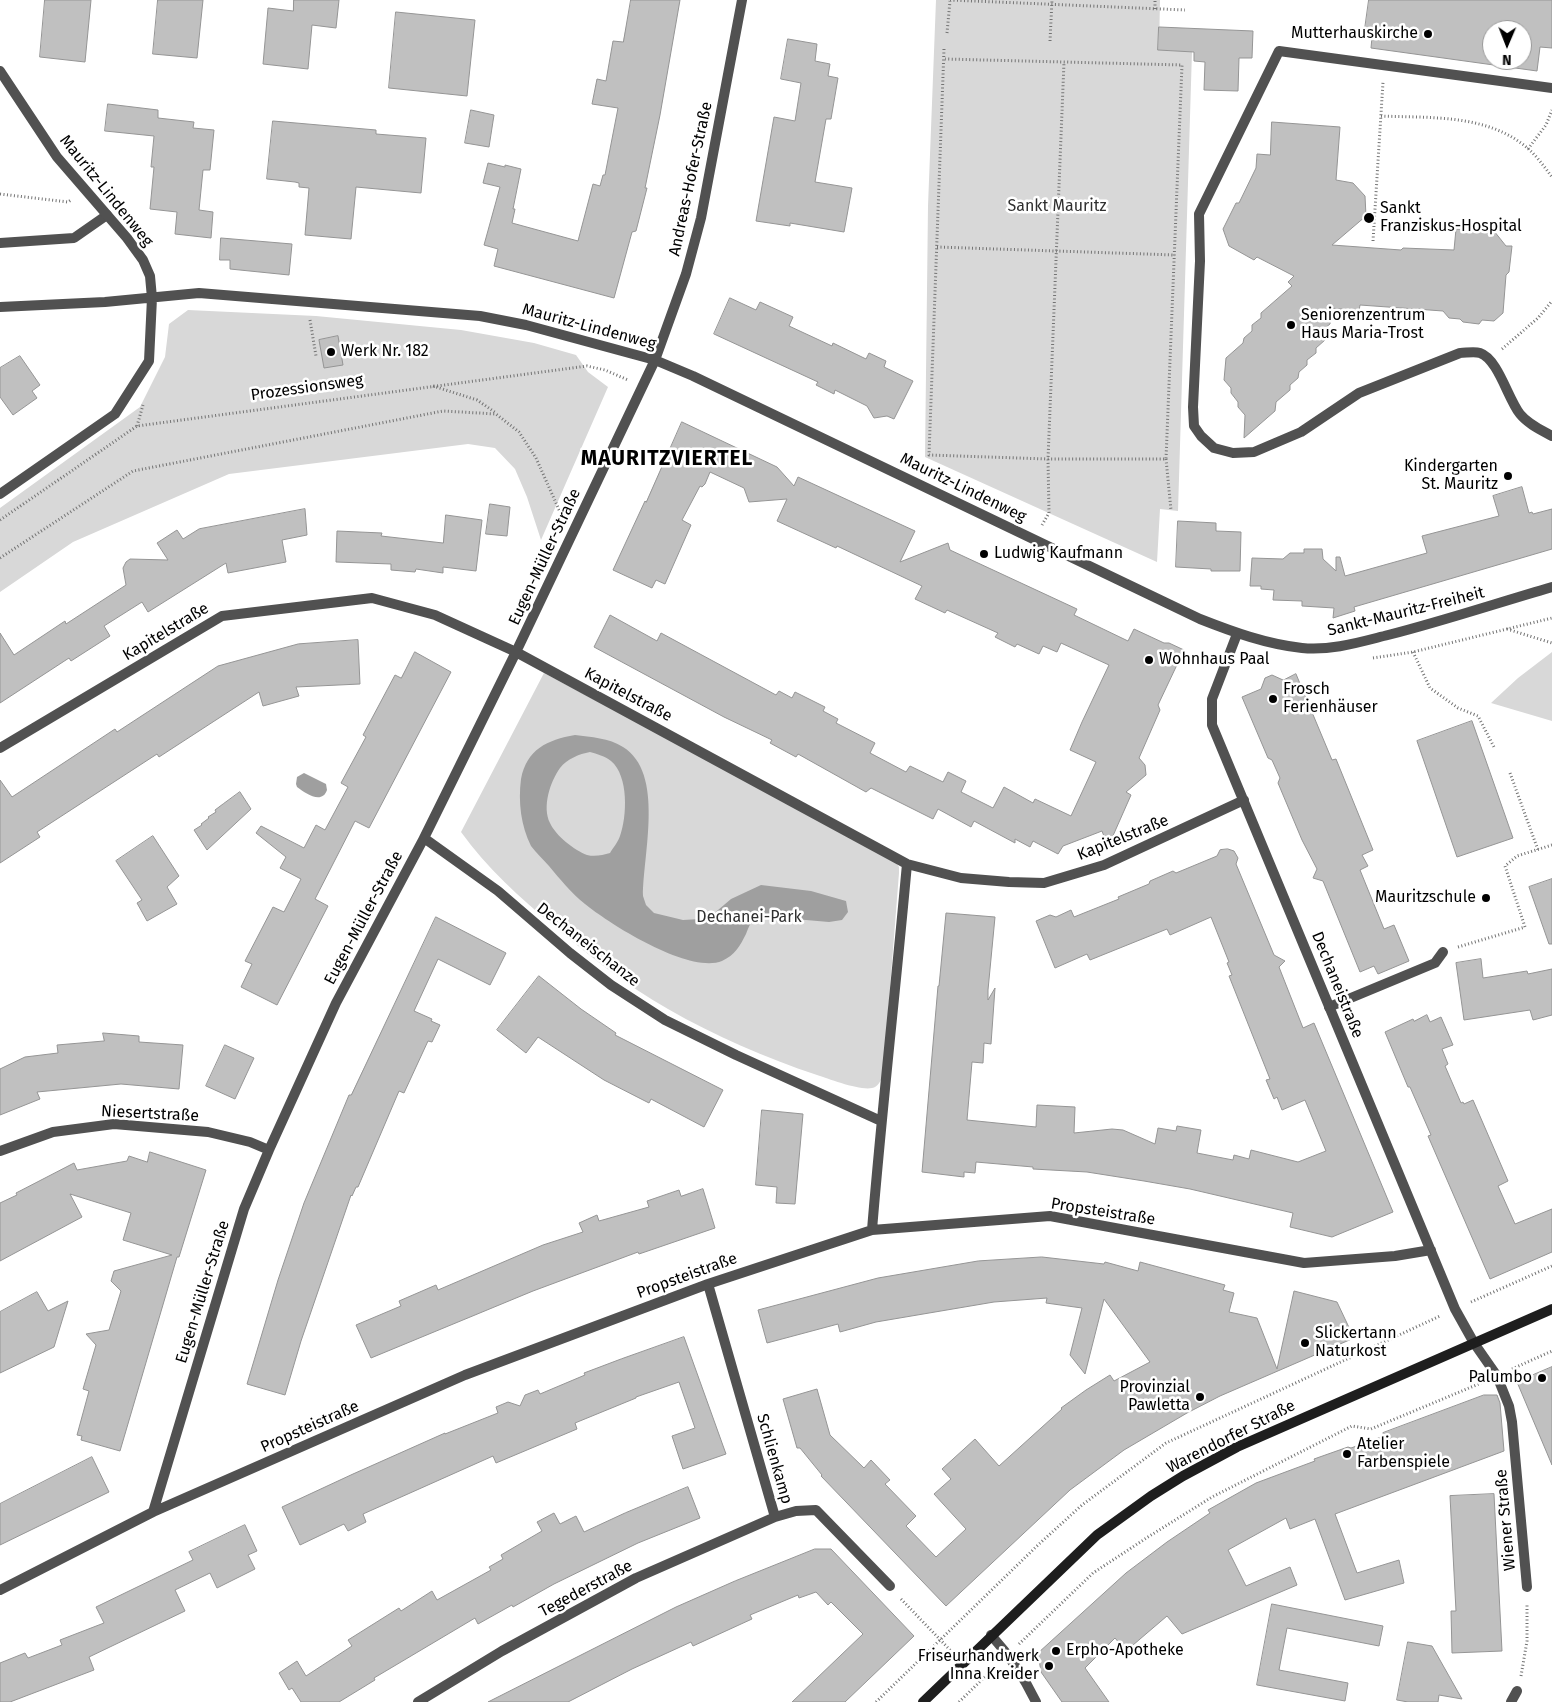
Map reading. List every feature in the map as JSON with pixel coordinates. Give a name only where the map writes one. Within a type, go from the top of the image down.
[{"type":"main road","name":"Warendorfer Straße","points":[[923,1702],[1097,1535],[1151,1496],[1186,1474],[1237,1447],[1552,1309]]},
{"type":"street","name":"Andreas-Hofer-Straße","points":[[655,360],[686,274],[701,218],[742,0]]},
{"type":"street","points":[[1552,88],[1279,51],[1199,214],[1200,261],[1194,355],[1194,426],[1201,436],[1214,448],[1233,453],[1254,452],[1301,432],[1359,394],[1460,353],[1477,352],[1486,356],[1489,360],[1521,415],[1534,426],[1552,436]]},
{"type":"street","name":"Mauritz-Lindenweg","points":[[0,71],[57,157],[128,238],[143,260],[150,276],[152,298],[199,293],[454,314],[504,320],[655,360],[702,380],[1200,619],[1237,634]]},
{"type":"street","points":[[0,243],[74,238],[107,215]]},
{"type":"street","points":[[0,308],[152,298],[148,361],[115,414],[0,494]]},
{"type":"street","name":"Eugen-Müller-Straße","points":[[154,1512],[244,1209],[269,1150],[336,1003],[424,838],[516,652],[655,360]]},
{"type":"street","name":"Sankt-Mauritz-Freiheit","points":[[1237,634],[1303,648],[1328,648],[1413,629],[1552,587]]},
{"type":"street","name":"Kapitelstraße","points":[[0,748],[222,616],[372,598],[435,615],[516,652],[907,864],[961,878],[1010,882],[1044,882],[1104,865],[1244,800]]},
{"type":"street","name":"Dechaneistraße","points":[[1237,634],[1212,699],[1212,725],[1455,1309],[1474,1343]]},
{"type":"street","name":"Dechaneischanze","points":[[424,838],[498,891],[570,953],[611,985],[665,1020],[736,1055],[881,1121]]},
{"type":"street","points":[[872,1230],[907,864]]},
{"type":"street","points":[[1330,1006],[1435,963],[1443,952]]},
{"type":"street","name":"Niesertstraße","points":[[0,1151],[53,1132],[114,1124],[208,1132],[250,1142],[269,1150]]},
{"type":"street","name":"Propsteistraße","points":[[0,1590],[154,1512],[465,1375],[708,1284],[872,1230],[1050,1216],[1304,1263],[1395,1256],[1431,1250]]},
{"type":"street","name":"Schlienkamp","points":[[708,1284],[775,1517],[796,1511],[816,1510],[890,1586]]},
{"type":"street","name":"Wiener Straße","points":[[1474,1343],[1497,1376],[1509,1406],[1527,1587]]},
{"type":"street","name":"Tegederstraße","points":[[418,1702],[502,1651],[636,1578],[775,1517]]},
{"type":"street","points":[[991,1635],[1009,1654],[1036,1702]]},
{"type":"street","points":[[1511,1702],[1517,1691]]},
{"type":"path","points":[[948,33],[950,0],[1185,10]]},
{"type":"path","points":[[1050,41],[1052,0]]},
{"type":"path","points":[[1155,0],[1155,9]]},
{"type":"path","points":[[944,49],[929,455],[1048,459],[1166,459]]},
{"type":"path","points":[[944,59],[1182,65],[1166,459],[1171,510]]},
{"type":"path","points":[[1034,539],[1048,513],[1055,251],[1064,62]]},
{"type":"path","points":[[1373,241],[1384,66]]},
{"type":"path","points":[[1528,149],[1546,125],[1552,110]]},
{"type":"path","points":[[1381,116],[1451,119],[1475,123],[1507,134],[1528,149],[1552,177]]},
{"type":"path","points":[[0,194],[68,202],[86,191]]},
{"type":"path","points":[[937,247],[1175,255]]},
{"type":"path","points":[[307,302],[316,356]]},
{"type":"path","points":[[1489,360],[1538,318],[1552,302]]},
{"type":"path","name":"Prozessionsweg","points":[[0,520],[137,426],[587,366],[605,370],[642,387]]},
{"type":"path","points":[[432,386],[477,400],[519,432],[536,458],[560,512],[578,523]]},
{"type":"path","points":[[0,558],[133,471],[442,411],[496,414]]},
{"type":"path","points":[[1356,643],[1374,659],[1413,652],[1552,618]]},
{"type":"path","points":[[1507,629],[1552,642]]},
{"type":"path","points":[[1413,652],[1430,688],[1458,708],[1478,716],[1496,749]]},
{"type":"path","points":[[1510,773],[1538,850]]},
{"type":"path","points":[[1443,952],[1525,927],[1504,866],[1517,856],[1552,845]]},
{"type":"path","points":[[959,1702],[1094,1573],[1212,1497],[1352,1426],[1371,1429],[1552,1351]]},
{"type":"path","points":[[890,1586],[940,1639]]},
{"type":"path","name":"Wiener Straße","points":[[1517,1691],[1527,1641],[1527,1587]]},
{"type":"path","points":[[876,1702],[885,1694]]},
{"type":"green space","name":"Sankt Mauritz","points":[[936,0],[1160,0],[1159,50],[1192,51],[1178,511],[1160,509],[1157,562],[925,457],[928,206]]},
{"type":"green space","points":[[188,310],[316,316],[461,330],[534,343],[576,355],[588,372],[608,387],[541,540],[527,497],[515,469],[495,448],[468,444],[229,474],[73,542],[0,592],[0,508],[140,407],[165,357],[169,324]]},
{"type":"green space","points":[[1552,652],[1552,721],[1491,703],[1518,678]]},
{"type":"green space","name":"Dechanei-Park","points":[[544,673],[894,859],[899,867],[899,873],[883,1077],[879,1084],[872,1088],[853,1086],[779,1061],[722,1037],[653,1000],[609,970],[541,915],[504,882],[471,845],[461,832]]},
{"type":"shaded area","points":[[575,735],[600,738],[623,747],[636,759],[644,775],[648,794],[648,837],[643,896],[646,905],[654,913],[683,920],[700,919],[711,916],[731,899],[761,885],[811,891],[846,901],[848,912],[842,920],[829,922],[760,916],[751,923],[742,942],[734,953],[722,961],[708,963],[690,961],[671,954],[631,935],[613,924],[575,895],[535,851],[531,846],[523,822],[520,788],[521,779],[528,760],[533,753],[547,743]],"holes":[[[590,752],[609,759],[617,768],[624,786],[625,797],[624,818],[619,838],[610,853],[596,856],[582,853],[561,838],[550,823],[547,810],[550,787],[560,768],[574,757]]]},
{"type":"shaded area","points":[[304,773],[326,784],[327,790],[325,794],[321,797],[313,796],[297,787],[297,777]]},
{"type":"building","points":[[45,0],[91,0],[85,62],[40,57]]},
{"type":"building","points":[[158,0],[203,0],[197,58],[153,54]]},
{"type":"building","points":[[294,0],[339,0],[336,28],[312,25],[308,69],[263,64],[268,8],[293,11]]},
{"type":"building","points":[[631,0],[680,0],[645,188],[647,188],[636,231],[632,232],[614,298],[494,266],[498,249],[484,245],[500,187],[483,183],[488,163],[521,169],[512,223],[578,241],[593,184],[600,186],[603,175],[605,175],[618,108],[592,104],[597,79],[606,81],[613,41],[623,42]]},
{"type":"building","name":"Mutterhauskirche","points":[[1369,0],[1552,0],[1552,48],[1540,47],[1537,71],[1530,70],[1532,70],[1532,20],[1482,20],[1482,63],[1371,48],[1372,37],[1364,36]]},
{"type":"building","points":[[396,12],[475,20],[467,96],[389,88]]},
{"type":"building","points":[[1159,27],[1253,31],[1252,58],[1239,58],[1238,91],[1204,90],[1205,62],[1194,61],[1194,52],[1158,50]]},
{"type":"building","points":[[788,39],[817,44],[815,61],[830,64],[828,76],[838,78],[831,119],[826,119],[815,182],[852,188],[844,232],[790,223],[790,226],[756,221],[774,117],[795,121],[801,83],[781,79]]},
{"type":"building","points":[[108,104],[158,110],[158,118],[194,122],[193,128],[214,130],[210,170],[203,170],[199,210],[213,212],[211,238],[175,234],[177,212],[150,209],[154,167],[151,167],[154,136],[105,131]]},
{"type":"building","points":[[471,110],[494,115],[489,147],[465,143]]},
{"type":"building","points":[[273,121],[376,130],[376,134],[426,138],[421,193],[356,187],[351,239],[305,235],[309,188],[299,187],[299,183],[295,182],[267,179]]},
{"type":"building","name":"Seniorenzentrum Haus Maria-Trost","points":[[1272,122],[1340,127],[1336,180],[1353,183],[1365,196],[1366,216],[1332,245],[1401,250],[1403,248],[1454,250],[1456,229],[1494,231],[1506,246],[1512,246],[1509,272],[1506,275],[1503,313],[1494,321],[1482,320],[1479,324],[1463,322],[1460,319],[1449,318],[1443,311],[1360,305],[1359,311],[1331,308],[1330,324],[1325,328],[1325,340],[1316,348],[1316,353],[1307,360],[1307,365],[1299,372],[1298,378],[1290,385],[1290,390],[1276,402],[1275,411],[1244,438],[1245,415],[1238,407],[1238,402],[1231,393],[1231,388],[1224,380],[1226,358],[1243,343],[1244,338],[1252,331],[1252,325],[1261,318],[1261,313],[1292,286],[1288,282],[1294,276],[1257,257],[1254,260],[1229,246],[1223,229],[1236,203],[1239,203],[1256,168],[1257,154],[1270,155]]},
{"type":"building","points":[[221,238],[292,244],[289,275],[230,269],[230,260],[220,260]]},
{"type":"building","points":[[730,298],[756,310],[760,302],[793,317],[789,326],[832,346],[833,343],[866,359],[869,353],[886,361],[884,367],[913,381],[894,419],[887,416],[874,418],[867,406],[835,390],[834,394],[816,385],[818,382],[714,334]]},
{"type":"building","name":"Werk Nr. 182","points":[[338,336],[343,365],[324,368],[319,340]]},
{"type":"building","points":[[20,356],[40,385],[32,391],[37,398],[13,415],[0,397],[0,368]]},
{"type":"building","points":[[682,422],[777,467],[794,486],[798,477],[915,531],[900,562],[948,543],[950,550],[1077,609],[1074,615],[1128,641],[1134,629],[1184,650],[1158,705],[1160,710],[1139,758],[1145,765],[1146,775],[1126,792],[1131,795],[1108,847],[1102,831],[1063,846],[1058,854],[1033,841],[1030,847],[1015,839],[1015,843],[974,821],[971,827],[938,809],[933,819],[871,788],[866,792],[798,754],[796,757],[770,743],[772,740],[724,717],[594,647],[610,615],[657,641],[661,633],[776,695],[779,691],[792,698],[795,692],[825,707],[823,711],[838,719],[836,723],[875,743],[870,753],[906,772],[910,766],[943,782],[948,772],[966,781],[961,792],[993,808],[1004,787],[1033,803],[1035,799],[1071,816],[1096,762],[1070,750],[1109,665],[1061,643],[1057,652],[1043,646],[1039,654],[1017,644],[1015,647],[995,637],[998,633],[947,610],[945,613],[915,599],[922,586],[837,546],[836,548],[777,521],[787,499],[749,502],[744,488],[710,472],[705,484],[702,487],[700,486],[682,520],[691,525],[665,584],[656,580],[652,588],[613,570]]},
{"type":"building","points":[[1522,487],[1529,513],[1532,512],[1533,514],[1552,509],[1552,549],[1354,607],[1355,611],[1333,618],[1334,608],[1302,606],[1302,601],[1273,600],[1274,590],[1261,589],[1261,586],[1250,586],[1252,558],[1283,559],[1290,553],[1304,553],[1304,549],[1322,549],[1323,559],[1336,571],[1336,557],[1340,557],[1345,576],[1427,553],[1422,536],[1499,516],[1493,496]]},
{"type":"building","points":[[490,504],[510,507],[507,536],[486,534]]},
{"type":"building","points":[[305,509],[307,535],[282,540],[286,562],[228,573],[226,563],[148,612],[142,602],[104,626],[110,636],[71,661],[69,658],[0,703],[0,633],[14,655],[65,621],[66,624],[126,585],[123,568],[130,559],[168,560],[157,543],[177,530],[183,539],[199,529]]},
{"type":"building","points":[[446,515],[482,520],[476,571],[443,567],[443,573],[416,569],[415,572],[391,570],[391,564],[336,562],[337,531],[382,533],[381,536],[443,543]]},
{"type":"building","points":[[1178,521],[1216,523],[1216,531],[1241,532],[1240,571],[1211,571],[1211,569],[1176,567]]},
{"type":"building","points":[[358,640],[360,684],[296,687],[299,696],[263,706],[259,692],[159,757],[157,754],[37,832],[40,837],[0,863],[0,780],[12,797],[115,729],[117,732],[218,666],[298,644]]},
{"type":"building","points":[[415,652],[451,672],[369,828],[355,821],[315,899],[328,906],[277,1005],[241,987],[252,964],[245,961],[273,907],[284,912],[301,879],[280,868],[286,857],[256,833],[261,826],[304,848],[316,825],[325,830],[348,787],[341,783],[366,737],[363,735],[395,675],[401,678]]},
{"type":"building","points":[[1296,674],[1332,760],[1336,759],[1373,850],[1362,855],[1368,866],[1360,870],[1384,929],[1394,925],[1409,961],[1378,974],[1374,966],[1360,972],[1323,881],[1313,878],[1317,869],[1302,840],[1278,783],[1280,778],[1272,760],[1268,758],[1242,697],[1261,689],[1265,678],[1272,675],[1283,680]]},
{"type":"building","points":[[1472,721],[1513,838],[1457,857],[1417,741]]},
{"type":"building","points":[[240,792],[251,809],[207,850],[194,830],[216,812],[215,810]]},
{"type":"building","points":[[153,836],[179,876],[167,887],[177,904],[147,921],[137,903],[142,900],[116,861]]},
{"type":"building","points":[[1228,849],[1234,851],[1238,858],[1236,864],[1274,955],[1285,961],[1279,967],[1303,1028],[1314,1023],[1393,1212],[1332,1237],[1290,1227],[1293,1213],[1190,1189],[1144,1181],[1087,1172],[1033,1169],[1033,1167],[976,1162],[975,1173],[964,1172],[964,1177],[922,1172],[946,913],[995,917],[988,990],[988,1000],[995,988],[991,1044],[984,1043],[983,1063],[972,1062],[967,1120],[1036,1127],[1037,1105],[1075,1107],[1074,1133],[1112,1129],[1123,1130],[1155,1144],[1158,1128],[1176,1131],[1177,1126],[1201,1130],[1197,1153],[1233,1160],[1234,1155],[1249,1159],[1251,1150],[1298,1162],[1326,1151],[1305,1100],[1282,1110],[1277,1097],[1274,1099],[1266,1080],[1270,1079],[1229,976],[1232,975],[1227,963],[1229,962],[1211,917],[1170,935],[1167,929],[1090,960],[1087,954],[1055,968],[1036,921],[1050,915],[1056,917],[1071,910],[1074,917],[1119,899],[1118,897],[1173,871],[1176,873],[1217,856],[1220,850]]},
{"type":"building","points":[[1552,879],[1552,944],[1549,944],[1529,887]]},
{"type":"building","points":[[436,917],[506,953],[490,985],[438,959],[414,1011],[440,1025],[432,1042],[428,1041],[404,1093],[399,1091],[358,1187],[356,1187],[351,1195],[301,1341],[285,1395],[247,1384],[278,1280],[304,1203],[349,1095],[351,1095]]},
{"type":"building","points":[[1481,959],[1483,978],[1527,971],[1528,974],[1552,969],[1552,1015],[1533,1020],[1530,1010],[1464,1020],[1456,963]]},
{"type":"building","points":[[539,976],[581,1009],[616,1033],[615,1035],[723,1090],[704,1127],[651,1099],[649,1103],[604,1080],[538,1037],[526,1053],[497,1030]]},
{"type":"building","points":[[1427,1015],[1430,1022],[1441,1017],[1453,1045],[1442,1049],[1448,1064],[1445,1066],[1461,1103],[1463,1102],[1464,1104],[1473,1100],[1508,1181],[1498,1186],[1515,1224],[1552,1209],[1552,1252],[1490,1279],[1428,1136],[1431,1135],[1385,1032],[1413,1019],[1414,1021]]},
{"type":"building","points":[[103,1033],[139,1036],[139,1042],[183,1045],[179,1089],[121,1084],[37,1092],[40,1099],[0,1115],[0,1069],[25,1057],[58,1053],[57,1045],[104,1041]]},
{"type":"building","points":[[225,1045],[254,1058],[235,1099],[206,1086]]},
{"type":"building","points":[[762,1110],[803,1114],[795,1204],[776,1203],[777,1187],[756,1185]]},
{"type":"building","points":[[150,1152],[206,1170],[179,1257],[177,1257],[120,1451],[81,1440],[82,1436],[77,1435],[89,1391],[83,1389],[96,1345],[86,1334],[109,1330],[121,1291],[111,1281],[114,1271],[172,1255],[123,1240],[131,1213],[70,1194],[82,1217],[0,1261],[0,1203],[74,1163],[77,1170],[127,1161],[129,1156],[147,1162]]},
{"type":"building","points":[[703,1189],[715,1228],[639,1254],[638,1252],[533,1291],[371,1358],[356,1325],[401,1306],[399,1301],[436,1285],[438,1290],[543,1245],[583,1232],[579,1223],[597,1215],[599,1221],[649,1207],[647,1201],[679,1190],[681,1196]]},
{"type":"building","points":[[1042,1257],[1104,1264],[1105,1262],[1138,1271],[1140,1262],[1225,1285],[1223,1290],[1234,1293],[1229,1312],[1257,1318],[1277,1369],[1294,1291],[1337,1302],[1354,1338],[1220,1396],[1124,1450],[1070,1490],[946,1606],[821,1476],[800,1448],[797,1448],[783,1399],[817,1389],[830,1435],[864,1468],[871,1460],[890,1480],[885,1484],[916,1516],[906,1526],[936,1557],[966,1529],[934,1494],[951,1479],[942,1469],[975,1439],[999,1466],[1061,1408],[1086,1390],[1110,1375],[1114,1381],[1150,1362],[1104,1299],[1085,1374],[1070,1355],[1082,1308],[1046,1303],[1047,1298],[994,1302],[876,1322],[840,1332],[838,1324],[767,1343],[758,1310],[878,1278],[978,1261]]},
{"type":"building","points":[[37,1292],[48,1311],[68,1301],[54,1347],[0,1373],[0,1312]]},
{"type":"building","points":[[684,1337],[726,1454],[683,1469],[672,1436],[695,1428],[679,1382],[636,1397],[575,1423],[577,1429],[496,1463],[493,1456],[363,1514],[366,1522],[348,1531],[344,1524],[300,1545],[282,1507],[445,1433],[498,1413],[496,1407],[508,1402],[520,1406],[525,1395],[538,1390],[540,1394],[585,1375],[584,1373]]},
{"type":"building","points":[[1552,1367],[1552,1465],[1517,1382]]},
{"type":"building","points":[[1484,1395],[1497,1395],[1500,1403],[1504,1451],[1335,1514],[1357,1573],[1399,1560],[1404,1583],[1345,1600],[1315,1519],[1290,1529],[1286,1518],[1228,1550],[1246,1586],[1290,1567],[1297,1585],[1182,1634],[1167,1616],[1126,1651],[1115,1638],[1085,1668],[1109,1702],[1062,1702],[1041,1672],[1038,1653],[1126,1573],[1210,1513],[1208,1510],[1256,1483],[1315,1461],[1314,1459],[1384,1436],[1383,1433]]},
{"type":"building","points":[[92,1457],[109,1492],[0,1545],[0,1504]]},
{"type":"building","points":[[688,1487],[700,1518],[638,1543],[554,1584],[513,1607],[512,1605],[478,1624],[475,1618],[374,1678],[375,1680],[339,1702],[301,1702],[292,1688],[289,1690],[279,1673],[297,1661],[306,1676],[352,1646],[348,1640],[399,1608],[401,1611],[432,1591],[437,1600],[491,1570],[489,1567],[503,1559],[501,1555],[542,1531],[537,1522],[554,1513],[560,1524],[576,1516],[584,1532]]},
{"type":"building","points":[[1494,1494],[1502,1651],[1452,1653],[1451,1611],[1456,1611],[1450,1496]]},
{"type":"building","points":[[245,1525],[257,1551],[248,1555],[255,1569],[217,1588],[210,1573],[175,1590],[185,1611],[89,1657],[94,1670],[10,1702],[0,1702],[0,1663],[25,1653],[28,1658],[62,1645],[60,1640],[104,1623],[96,1607],[193,1560],[189,1552]]},
{"type":"building","points":[[815,1549],[831,1549],[914,1636],[845,1702],[792,1702],[863,1634],[831,1602],[828,1605],[816,1592],[799,1598],[798,1595],[750,1615],[752,1619],[693,1646],[691,1642],[632,1669],[568,1702],[488,1702],[676,1607]]},
{"type":"building","points":[[1272,1604],[1383,1626],[1379,1646],[1287,1628],[1279,1670],[1348,1683],[1345,1701],[1257,1685]]},
{"type":"building","points":[[1408,1642],[1432,1646],[1462,1699],[1439,1695],[1438,1702],[1397,1700]]},
{"type":"place","name":"Mutterhauskirche","points":[[1428,34]]},
{"type":"place","name":"Sankt Franziskus-Hospital","points":[[1369,218]]},
{"type":"place","name":"Seniorenzentrum Haus Maria-Trost","points":[[1291,325]]},
{"type":"place","name":"Werk Nr. 182","points":[[331,352]]},
{"type":"place","name":"Kindergarten St. Mauritz","points":[[1508,476]]},
{"type":"place","name":"Ludwig Kaufmann","points":[[984,554]]},
{"type":"place","name":"Wohnhaus Paal","points":[[1149,660]]},
{"type":"place","name":"Frosch Ferienhäuser","points":[[1273,699]]},
{"type":"place","name":"Mauritzschule","points":[[1486,898]]},
{"type":"place","name":"Slickertann Naturkost","points":[[1305,1343]]},
{"type":"place","name":"Palumbo","points":[[1542,1378]]},
{"type":"place","name":"Provinzial Pawletta","points":[[1200,1397]]},
{"type":"place","name":"Atelier Farbenspiele","points":[[1347,1454]]},
{"type":"place","name":"Erpho-Apotheke","points":[[1056,1651]]},
{"type":"place","name":"Friseurhandwerk Inna Kreider","points":[[1049,1666]]},
{"type":"district","name":"MAURITZVIERTEL","points":[[667,459]]}]
